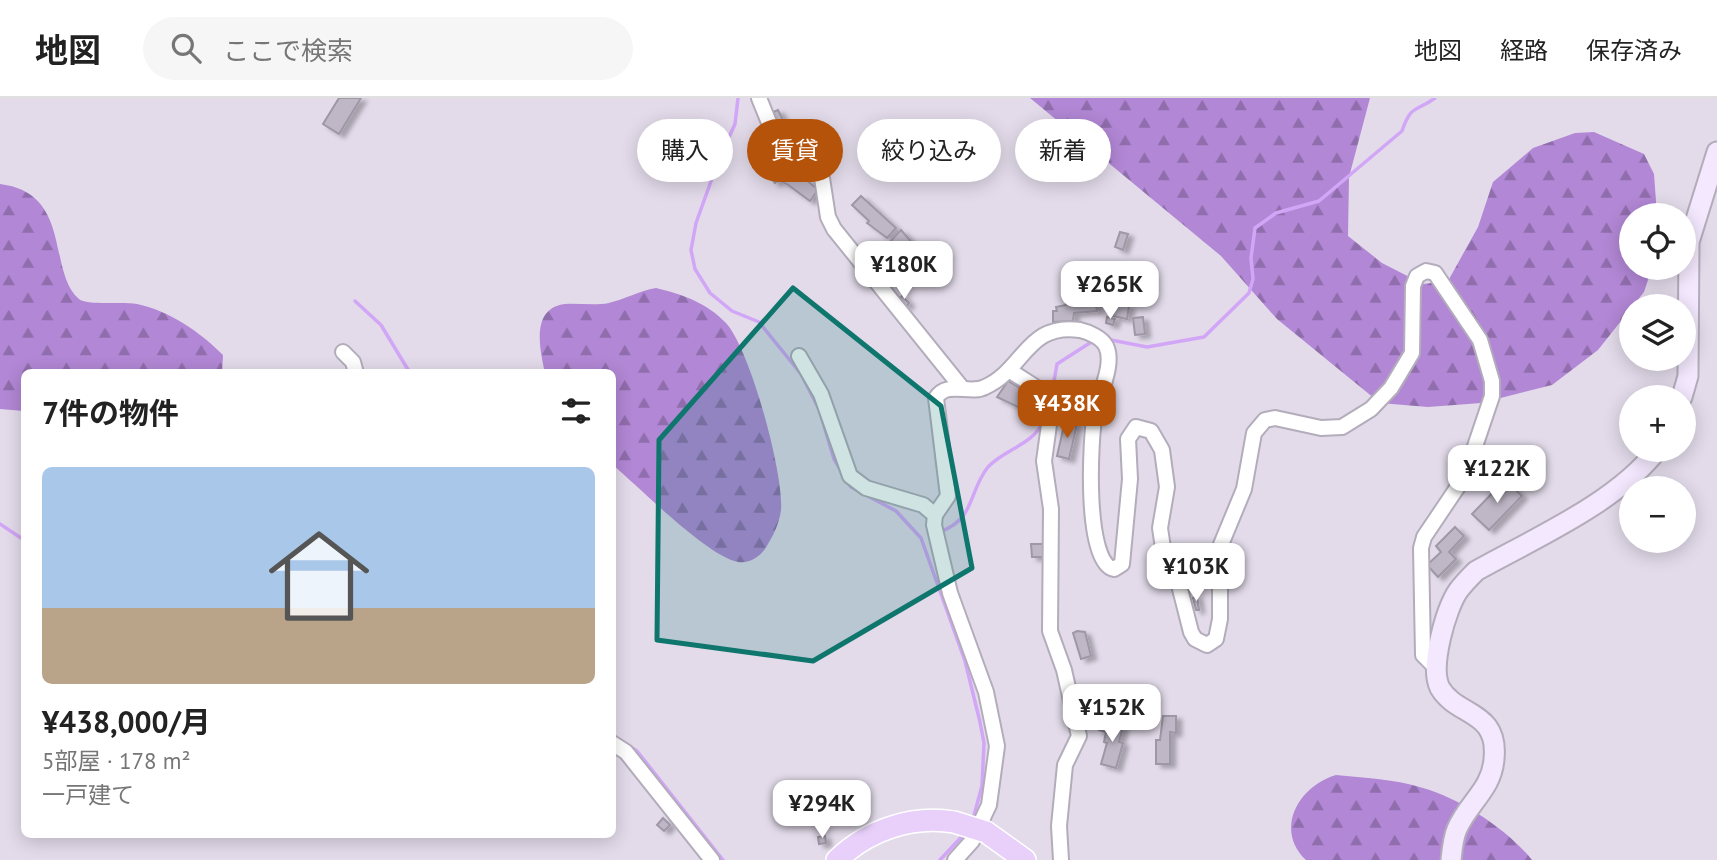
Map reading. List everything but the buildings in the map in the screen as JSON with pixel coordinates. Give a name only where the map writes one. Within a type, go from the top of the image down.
[{"type":"main road","points":[[837,860],[861,842],[898,824],[932,819],[954,822],[986,832],[1025,860]]},
{"type":"street","points":[[758,98],[775,132],[822,178],[828,216],[834,229],[962,388]]},
{"type":"street","points":[[1684,385],[1688,365],[1689,242],[1717,152]]},
{"type":"street","points":[[935,520],[948,496],[936,419],[936,398],[942,391],[985,387],[1009,370],[1031,342],[1040,337],[1065,329],[1095,336],[1105,343],[1109,356],[1095,413],[1090,455],[1098,554],[1108,568],[1114,569],[1122,564],[1130,479],[1128,439],[1136,427],[1146,427],[1156,436],[1167,476],[1160,527],[1163,548],[1178,581],[1191,632],[1200,644],[1207,645],[1216,639],[1220,619],[1220,547],[1244,489],[1254,433],[1265,420],[1275,418],[1321,428],[1342,427],[1371,409],[1391,387],[1412,353],[1413,286],[1417,276],[1426,271],[1435,273],[1480,340],[1492,381],[1492,396],[1465,476],[1424,537],[1421,548],[1423,654],[1437,669]]},
{"type":"street","points":[[343,352],[353,362],[355,369]]},
{"type":"street","points":[[799,356],[821,394],[850,476],[866,488],[923,505],[935,520],[937,541],[950,593],[986,692],[997,747],[989,805],[972,841],[955,860]]},
{"type":"street","points":[[1009,370],[1049,399],[1044,461],[1051,509],[1050,631],[1064,670],[1079,736],[1065,765],[1059,826],[1060,860]]},
{"type":"street","points":[[1451,860],[1457,828],[1481,795],[1491,776],[1495,758],[1489,729],[1478,716],[1441,690],[1437,669],[1449,610],[1458,591],[1476,571],[1621,485],[1647,462]]},
{"type":"street","points":[[616,746],[626,752],[712,860]]},
{"type":"highlighted area","points":[[793,288],[941,406],[972,568],[813,661],[657,640],[659,440]]},
{"type":"green space","points":[[1030,98],[1370,98],[1349,177],[1348,236],[1382,263],[1423,284],[1448,281],[1478,227],[1493,182],[1533,148],[1575,133],[1594,132],[1644,154],[1654,174],[1656,203],[1619,203],[1619,280],[1648,280],[1642,294],[1619,294],[1619,324],[1598,350],[1552,385],[1481,403],[1428,407],[1380,403],[1277,319],[1221,256],[1111,165],[1111,119],[1055,119]]},
{"type":"green space","points":[[0,184],[23,190],[39,202],[49,217],[69,287],[79,299],[149,307],[173,317],[223,355],[222,369],[21,369],[21,411],[0,409]]},
{"type":"green space","points":[[656,288],[675,293],[711,310],[726,323],[745,358],[771,442],[781,510],[779,521],[765,549],[750,561],[738,562],[709,547],[674,520],[616,468],[616,369],[544,369],[540,331],[546,313],[565,304],[609,303]]},
{"type":"green space","points":[[1336,775],[1380,779],[1438,793],[1468,807],[1497,826],[1532,860],[1306,860],[1292,836],[1291,823],[1295,810],[1311,789]]},
{"type":"waterway","points":[[738,98],[735,124],[696,223],[691,250],[695,269],[710,293],[732,311],[759,322],[801,374],[819,409],[834,459],[851,487],[896,511],[921,538],[965,661],[984,743],[982,786],[973,819]]},
{"type":"waterway","points":[[1106,339],[1147,347],[1204,337],[1249,293],[1253,279],[1251,258],[1255,228],[1276,213],[1319,201],[1402,131],[1411,112],[1435,98]]},
{"type":"waterway","points":[[355,301],[381,325],[408,369]]},
{"type":"waterway","points":[[1051,398],[1057,364],[1096,339]]},
{"type":"waterway","points":[[940,532],[952,526],[966,512],[988,467],[1033,436],[1043,421]]},
{"type":"waterway","points":[[0,524],[21,538]]},
{"type":"waterway","points":[[616,738],[637,751],[723,860]]},
{"type":"waterway","points":[[940,860],[966,832]]}]
